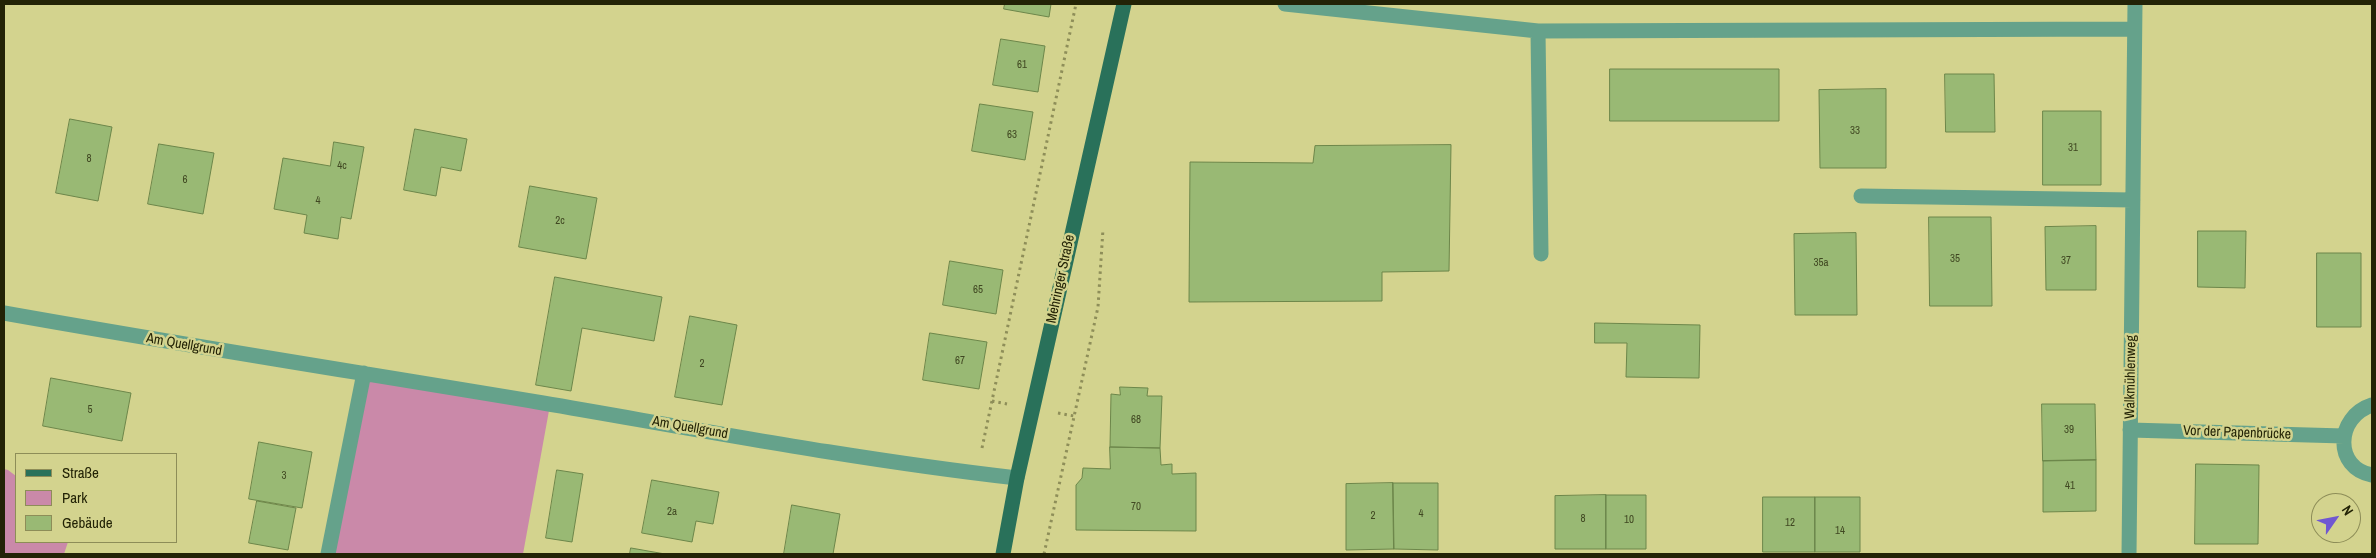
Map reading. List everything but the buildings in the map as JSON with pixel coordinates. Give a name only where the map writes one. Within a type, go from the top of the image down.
[{"type":"main road","name":"Mehringer Straße","points":[[1003,554],[1017,478],[1124,4]]},
{"type":"street","points":[[1285,4],[1538,32],[2134,29]]},
{"type":"street","name":"Walkmühlenweg","points":[[2129,554],[2135,4]]},
{"type":"street","points":[[1538,32],[1541,254]]},
{"type":"street","points":[[1861,196],[2133,200]]},
{"type":"street","name":"Am Quellgrund","points":[[4,313],[214,351],[364,373],[910,465],[1017,478]]},
{"type":"street","points":[[328,554],[364,373]]},
{"type":"street","points":[[2372,405],[2363,408],[2353,415],[2347,425],[2344,436],[2345,449],[2350,461],[2358,470],[2372,476]]},
{"type":"street","name":"Vor der Papenbrücke","points":[[2130,430],[2344,436]]},
{"type":"path","points":[[977,473],[1076,4]]},
{"type":"path","points":[[1044,554],[1098,307],[1103,219]]},
{"type":"green space","points":[[364,373],[550,405],[523,554],[328,554]]},
{"type":"green space","points":[[4,469],[15,475],[15,543],[68,543],[64,554],[4,554]]}]
